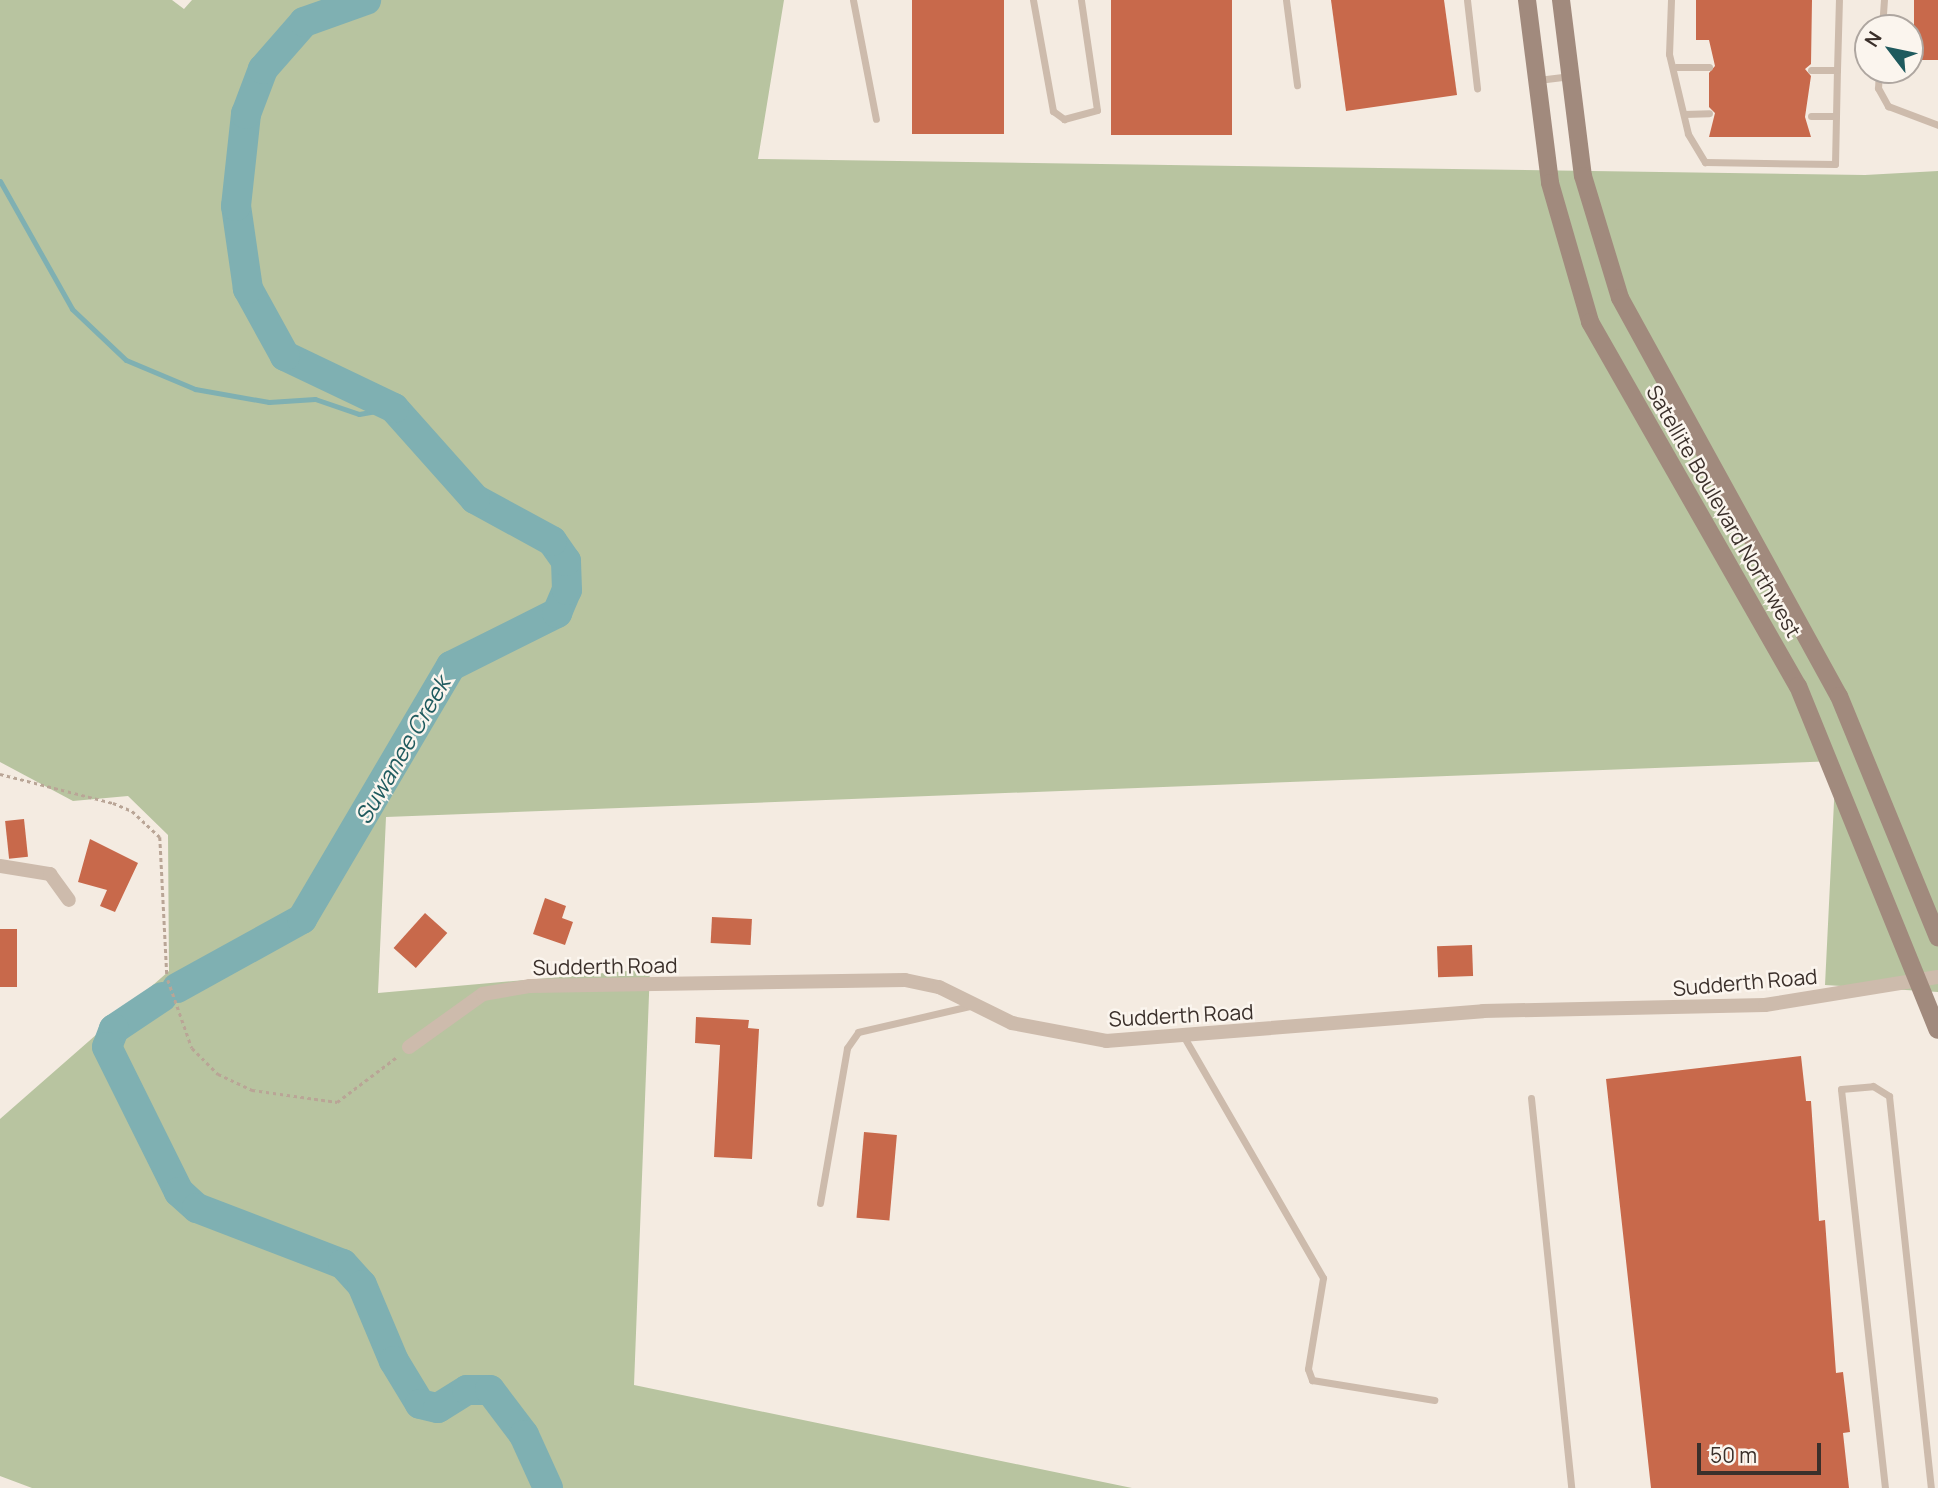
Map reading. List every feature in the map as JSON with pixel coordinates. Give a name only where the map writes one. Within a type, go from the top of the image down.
[{"type":"main road","name":"Satellite Boulevard Northwest","points":[[1527,0],[1550,183],[1590,322],[1798,686],[1938,1030]]},
{"type":"main road","name":"Satellite Boulevard Northwest","points":[[1561,0],[1583,176],[1620,298],[1839,696],[1938,937]]},
{"type":"street","points":[[0,866],[50,874],[69,900]]},
{"type":"street","name":"Sudderth Road","points":[[409,1047],[483,994],[530,986],[905,980],[975,1005],[1012,1023],[1106,1041],[1184,1037],[1483,1011],[1765,1006],[1938,976]]},
{"type":"lane","points":[[853,0],[876,119]]},
{"type":"lane","points":[[1033,0],[1053,111],[1064,119],[1097,110],[1081,0]]},
{"type":"lane","points":[[1286,0],[1297,85]]},
{"type":"lane","points":[[1467,0],[1477,88]]},
{"type":"lane","points":[[1671,0],[1669,54],[1676,67],[1685,114],[1705,162],[1835,164],[1839,0]]},
{"type":"lane","points":[[1676,67],[1709,67]]},
{"type":"lane","points":[[1811,70],[1837,70]]},
{"type":"lane","points":[[1537,80],[1570,76]]},
{"type":"lane","points":[[1879,84],[1878,89],[1888,106],[1938,125]]},
{"type":"lane","points":[[1685,114],[1709,113]]},
{"type":"lane","points":[[1811,116],[1836,116]]},
{"type":"lane","points":[[820,1203],[847,1048],[858,1032],[975,1005]]},
{"type":"lane","points":[[1184,1037],[1323,1278],[1307,1369],[1312,1381],[1434,1400]]},
{"type":"lane","points":[[1885,1488],[1841,1089],[1873,1086],[1889,1096],[1931,1488]]},
{"type":"lane","points":[[1531,1098],[1570,1488]]},
{"type":"path","points":[[0,774],[113,803],[132,811],[160,837],[168,978],[192,1048],[218,1074],[252,1090],[337,1102],[409,1047]]},
{"type":"green space","points":[[0,0],[172,0],[184,9],[192,0],[784,0],[758,159],[1865,175],[1938,171],[1938,992],[1825,985],[1836,761],[386,817],[378,993],[650,969],[634,1385],[1132,1488],[32,1488],[0,1476],[0,1119],[169,971],[168,835],[128,796],[73,801],[0,762]]},
{"type":"building","points":[[912,0],[1004,0],[1004,134],[912,134]]},
{"type":"building","points":[[1111,0],[1232,0],[1232,135],[1111,135]]},
{"type":"building","points":[[1331,0],[1444,0],[1457,95],[1346,111]]},
{"type":"building","points":[[1696,0],[1812,0],[1811,64],[1805,69],[1811,76],[1805,117],[1811,137],[1709,137],[1715,113],[1709,107],[1709,73],[1715,66],[1709,40],[1696,40]]},
{"type":"building","points":[[1914,0],[1938,0],[1938,60],[1924,60],[1924,14],[1914,14]]},
{"type":"building","points":[[24,819],[28,857],[9,859],[5,821]]},
{"type":"building","points":[[90,839],[138,863],[115,912],[100,906],[107,890],[78,882]]},
{"type":"building","points":[[545,898],[566,906],[562,918],[573,922],[565,945],[533,934]]},
{"type":"building","points":[[425,913],[447,933],[416,968],[394,948]]},
{"type":"building","points":[[712,917],[752,919],[751,945],[711,943]]},
{"type":"building","points":[[0,929],[17,929],[17,987],[0,987]]},
{"type":"building","points":[[1472,945],[1473,976],[1438,977],[1437,946]]},
{"type":"building","points":[[696,1017],[749,1020],[748,1028],[759,1029],[752,1159],[714,1157],[720,1045],[695,1043]]},
{"type":"building","points":[[1801,1056],[1806,1101],[1811,1101],[1819,1221],[1825,1220],[1836,1373],[1843,1372],[1850,1432],[1843,1433],[1849,1488],[1651,1488],[1606,1079]]},
{"type":"building","points":[[864,1132],[897,1135],[889,1221],[857,1218]]},
{"type":"waterway","name":"Suwanee Creek","points":[[177,988],[302,919],[451,666],[557,613],[567,590],[566,561],[552,541],[475,499],[394,408],[285,356],[248,289],[236,206],[246,114],[263,69],[304,22],[366,0]]},
{"type":"waterway","points":[[0,181],[72,309],[126,360],[195,389],[269,402],[315,399],[359,414],[394,408]]},
{"type":"waterway","name":"Suwanee Creek","points":[[162,997],[114,1029],[107,1047],[179,1192],[197,1208],[343,1264],[362,1285],[394,1361],[420,1404],[438,1408],[467,1390],[490,1390],[524,1435],[548,1488]]}]
